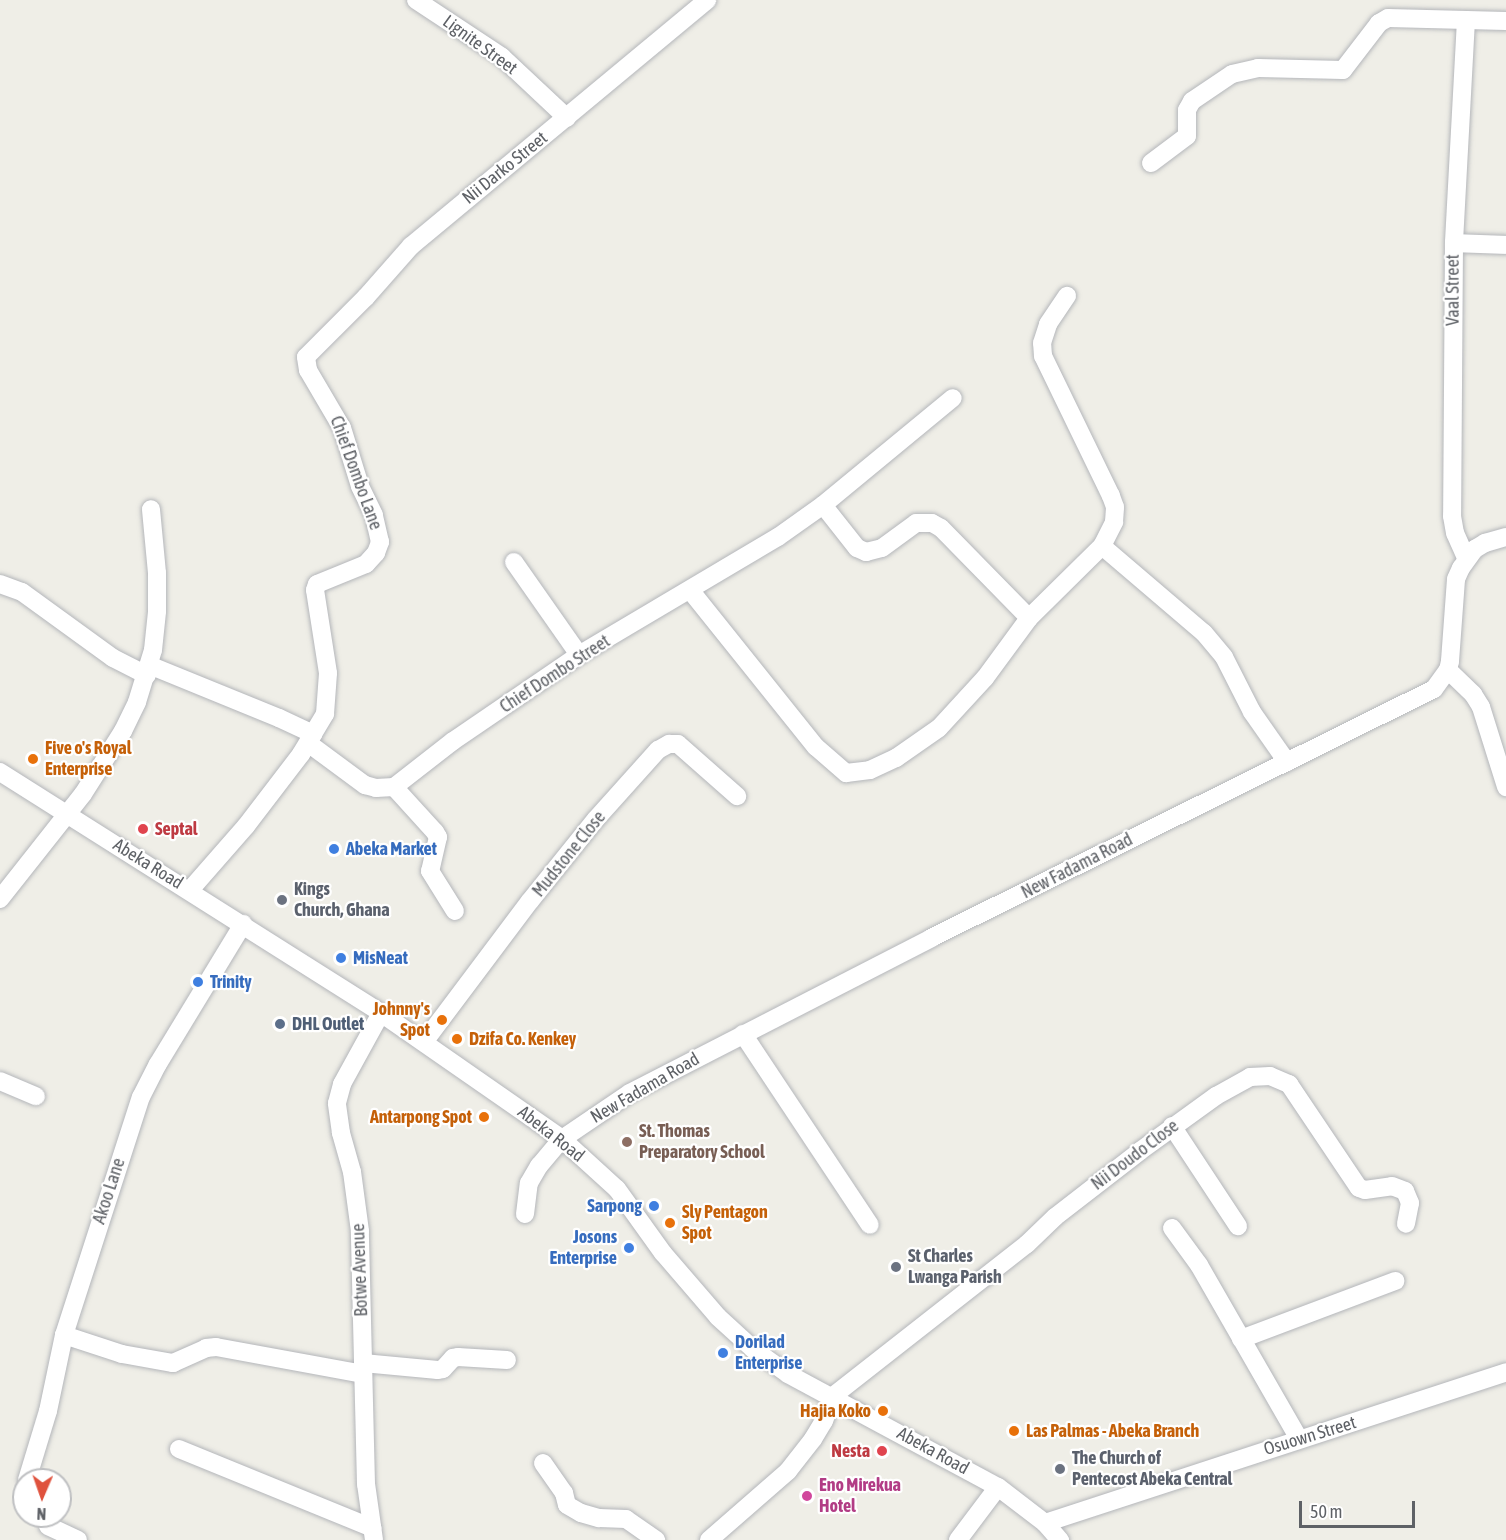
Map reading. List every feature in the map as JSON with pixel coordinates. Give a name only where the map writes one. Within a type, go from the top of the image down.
[{"type":"street","name":"Lignite Street","points":[[416,0],[502,57],[567,118]]},
{"type":"street","name":"Nii Darko Street","points":[[313,347],[366,297],[411,246],[707,0]]},
{"type":"street","points":[[1151,163],[1187,136],[1187,110],[1192,101],[1232,74],[1258,68],[1343,70],[1382,20],[1423,17],[1506,21]]},
{"type":"street","name":"Vaal Street","points":[[1466,20],[1454,243],[1452,516],[1455,533],[1466,558]]},
{"type":"street","points":[[1454,243],[1506,245]]},
{"type":"street","points":[[690,590],[816,747],[846,773],[870,770],[896,758],[939,728],[985,678],[1029,618],[1102,546],[1114,522],[1115,507],[1111,496],[1043,356],[1042,343],[1048,324],[1067,296]]},
{"type":"street","name":"Chief Dombo Lane","points":[[311,739],[325,714],[327,699],[328,673],[315,590],[317,584],[366,564],[376,553],[380,542],[374,515],[360,486],[339,421],[308,370],[306,357],[313,347]]},
{"type":"street","name":"Chief Dombo Street","points":[[394,787],[453,741],[579,656],[778,537],[823,505],[953,398]]},
{"type":"street","points":[[823,505],[857,548],[866,552],[882,548],[916,523],[932,523],[941,528],[1029,618]]},
{"type":"street","points":[[0,899],[83,794],[123,731],[148,670],[157,611],[157,573],[151,509]]},
{"type":"street","points":[[1506,537],[1485,543],[1466,558],[1456,579],[1448,670],[1473,694],[1481,707],[1506,787]]},
{"type":"street","points":[[1102,546],[1169,600],[1204,633],[1224,657],[1252,712],[1287,762]]},
{"type":"street","points":[[514,562],[579,656]]},
{"type":"street","points":[[0,584],[22,592],[113,658],[279,718],[311,739],[365,784],[376,788],[394,787],[438,837],[430,872],[455,911]]},
{"type":"street","name":"New Fadama Road","points":[[525,1214],[529,1183],[539,1166],[562,1139],[630,1093],[743,1034],[1425,695],[1434,689],[1448,670]]},
{"type":"street","points":[[190,890],[246,826],[311,739]]},
{"type":"street","name":"Mudstone Close","points":[[424,1042],[530,901],[596,819],[658,750],[669,744],[678,744],[737,796]]},
{"type":"street","name":"Abeka Road","points":[[0,772],[190,890],[424,1042],[562,1139],[617,1189],[663,1253],[718,1317],[753,1349],[788,1374],[833,1396],[998,1487],[1045,1524],[1060,1540]]},
{"type":"street","name":"Akoo Lane","points":[[30,1468],[50,1401],[64,1335],[141,1097],[158,1064],[243,924]]},
{"type":"street","name":"Botwe Avenue","points":[[374,1534],[366,1484],[360,1231],[352,1172],[341,1133],[337,1103],[342,1084],[381,1014]]},
{"type":"street","points":[[743,1034],[870,1225]]},
{"type":"street","name":"Nii Doudo Close","points":[[833,1396],[1027,1244],[1055,1216],[1172,1126],[1216,1096],[1250,1077],[1270,1076],[1289,1084],[1359,1188],[1365,1190],[1392,1186],[1405,1191],[1410,1203],[1406,1224]]},
{"type":"street","points":[[0,1081],[36,1096]]},
{"type":"street","points":[[1172,1126],[1238,1226]]},
{"type":"street","points":[[1172,1228],[1199,1265],[1299,1439]]},
{"type":"street","points":[[1241,1340],[1395,1281]]},
{"type":"street","points":[[64,1335],[122,1354],[173,1363],[206,1348],[216,1347],[363,1369],[438,1370],[443,1369],[453,1358],[458,1357],[507,1360]]},
{"type":"street","name":"Osuown Street","points":[[1045,1524],[1299,1439],[1413,1405],[1506,1372]]},
{"type":"street","points":[[710,1540],[788,1470],[824,1421],[833,1396]]},
{"type":"street","points":[[179,1449],[374,1534]]},
{"type":"street","points":[[543,1463],[564,1492],[567,1505],[581,1513],[599,1518],[626,1519],[656,1540]]},
{"type":"street","points":[[958,1540],[998,1487]]},
{"type":"street","points":[[48,1528],[78,1540]]},
{"type":"place","name":"Five o's Royal Enterprise","points":[[33,759]]},
{"type":"place","name":"Septal","points":[[143,829]]},
{"type":"place","name":"Abeka Market","points":[[334,849]]},
{"type":"place","name":"Kings Church, Ghana","points":[[282,900]]},
{"type":"place","name":"MisNeat","points":[[341,958]]},
{"type":"place","name":"Trinity","points":[[198,982]]},
{"type":"place","name":"Johnny's Spot","points":[[442,1020]]},
{"type":"place","name":"DHL Outlet","points":[[280,1024]]},
{"type":"place","name":"Dzifa Co. Kenkey","points":[[457,1039]]},
{"type":"place","name":"Antarpong Spot","points":[[484,1117]]},
{"type":"place","name":"St. Thomas Preparatory School","points":[[627,1142]]},
{"type":"place","name":"Sarpong","points":[[654,1206]]},
{"type":"place","name":"Sly Pentagon Spot","points":[[670,1223]]},
{"type":"place","name":"Josons Enterprise","points":[[629,1248]]},
{"type":"place","name":"St Charles Lwanga Parish","points":[[896,1267]]},
{"type":"place","name":"Dorilad Enterprise","points":[[723,1353]]},
{"type":"place","name":"Hajia Koko","points":[[883,1411]]},
{"type":"place","name":"Las Palmas - Abeka Branch","points":[[1014,1431]]},
{"type":"place","name":"Nesta","points":[[882,1451]]},
{"type":"place","name":"The Church of Pentecost Abeka Central","points":[[1060,1469]]},
{"type":"place","name":"Eno Mirekua Hotel","points":[[807,1496]]}]
